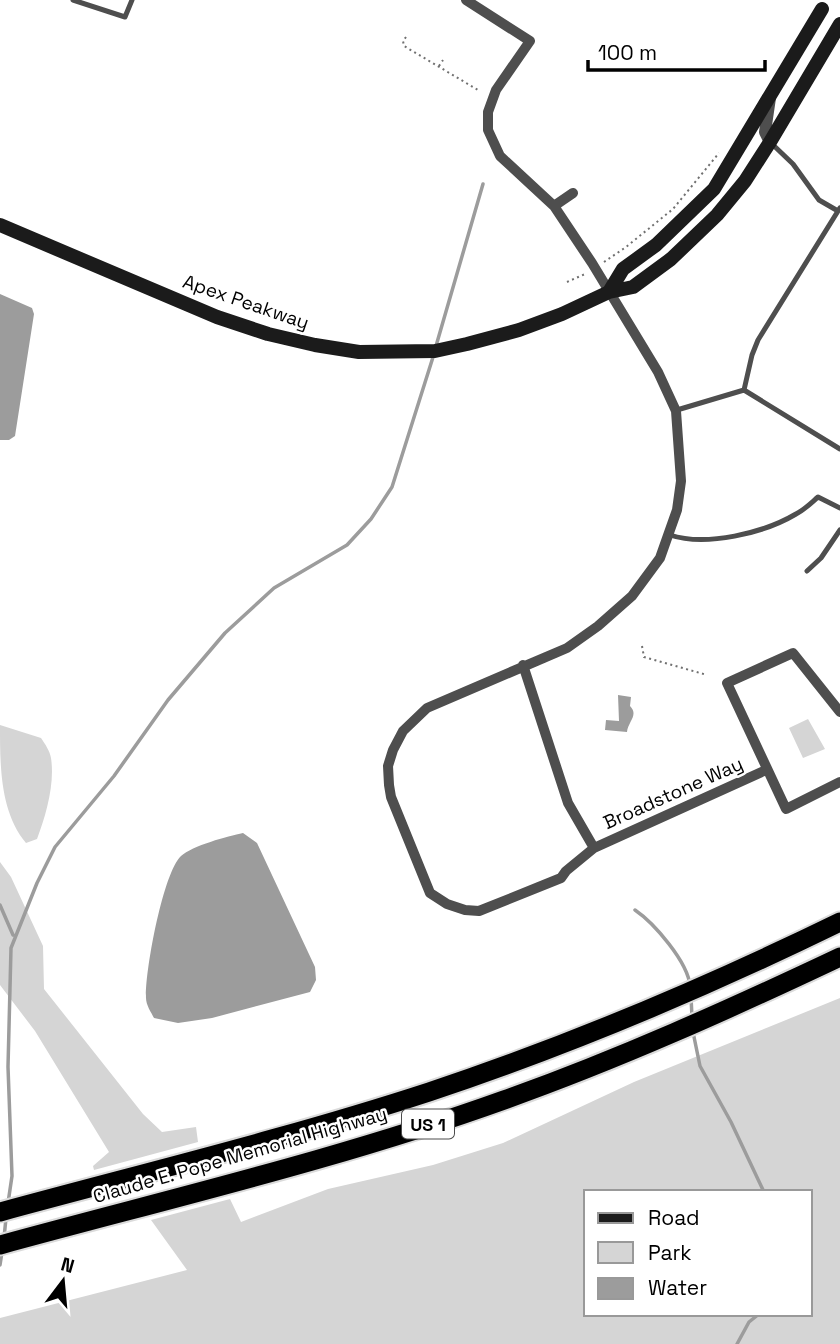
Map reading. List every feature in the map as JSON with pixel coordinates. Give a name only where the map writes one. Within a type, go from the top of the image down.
[{"type":"highway","name":"US 1","points":[[0,1212],[429,1092],[684,995],[840,922]]},
{"type":"highway","name":"Claude E. Pope Memorial Highway","points":[[0,1245],[363,1145],[501,1101],[599,1065],[707,1019],[840,957]]},
{"type":"main road","name":"Apex Peakway","points":[[609,292],[623,269],[656,244],[714,189],[825,5]]},
{"type":"main road","name":"Apex Peakway","points":[[0,225],[217,317],[279,337],[359,352],[435,351],[467,344],[551,318],[609,292],[633,287],[691,241],[737,190],[770,142],[840,24]]},
{"type":"street","name":"Broadstone Way","points":[[466,0],[530,41],[496,90],[488,112],[488,130],[500,156],[554,206],[592,262],[658,372],[676,411],[681,481],[670,535],[655,566],[624,604],[567,649],[523,665],[427,708],[403,731],[388,766],[391,797],[404,832],[430,892],[447,904],[479,911],[561,878],[594,848],[766,770]]},
{"type":"street","points":[[770,97],[765,132],[770,142]]},
{"type":"street","points":[[554,206],[573,192]]},
{"type":"street","name":"Broadstone Way","points":[[840,712],[793,653],[727,683],[786,809],[840,782]]},
{"type":"street","name":"Broadstone Way","points":[[523,665],[568,803],[594,848]]},
{"type":"lane","points":[[73,0],[125,17],[132,0]]},
{"type":"lane","points":[[744,390],[751,355],[758,340],[839,210],[820,200],[793,164],[770,142]]},
{"type":"lane","points":[[676,411],[744,390],[840,449]]},
{"type":"lane","points":[[670,535],[683,539],[721,539],[770,526],[797,514],[818,497],[840,508]]},
{"type":"lane","points":[[807,571],[827,551],[840,530]]},
{"type":"path","points":[[406,37],[404,46],[478,90]]},
{"type":"path","points":[[439,66],[443,60]]},
{"type":"path","points":[[611,257],[673,209],[719,153]]},
{"type":"path","points":[[567,282],[579,278]]},
{"type":"path","points":[[642,646],[644,657],[707,675]]},
{"type":"green space","points":[[808,719],[825,749],[803,758],[789,728]]},
{"type":"green space","points":[[0,725],[41,738],[50,755],[52,778],[46,810],[37,839],[26,843],[17,831],[6,803],[1,772]]},
{"type":"green space","points":[[0,862],[11,877],[43,946],[44,989],[143,1114],[162,1132],[196,1127],[198,1142],[94,1170],[93,1166],[109,1152],[35,1031],[0,985]]},
{"type":"green space","points":[[840,998],[840,1344],[0,1344],[0,1318],[187,1270],[151,1220],[230,1199],[241,1222],[328,1189],[433,1165],[503,1143],[634,1082]]},
{"type":"water","points":[[0,294],[32,308],[34,314],[15,436],[9,440],[0,440]]},
{"type":"water","points":[[618,695],[631,697],[633,716],[627,732],[605,730],[606,720],[619,721]]},
{"type":"water","points":[[243,833],[257,843],[315,967],[316,980],[310,992],[212,1018],[178,1023],[154,1018],[146,1001],[146,985],[156,923],[174,866],[181,856],[193,849]]},
{"type":"waterway","points":[[436,346],[483,184]]},
{"type":"waterway","points":[[8,1203],[12,1176],[8,1067],[11,948],[37,883],[55,847],[114,776],[168,700],[225,633],[274,588],[347,545],[371,519],[392,487],[434,354]]},
{"type":"waterway","points":[[0,905],[13,935]]},
{"type":"waterway","points":[[635,910],[651,924],[677,955],[690,986]]},
{"type":"waterway","points":[[691,997],[692,1017]]},
{"type":"waterway","points":[[693,1032],[700,1066],[731,1122],[763,1190]]},
{"type":"waterway","points":[[4,1238],[6,1218]]},
{"type":"waterway","points":[[0,1265],[2,1252]]},
{"type":"waterway","points":[[737,1344],[749,1322],[756,1316]]}]
